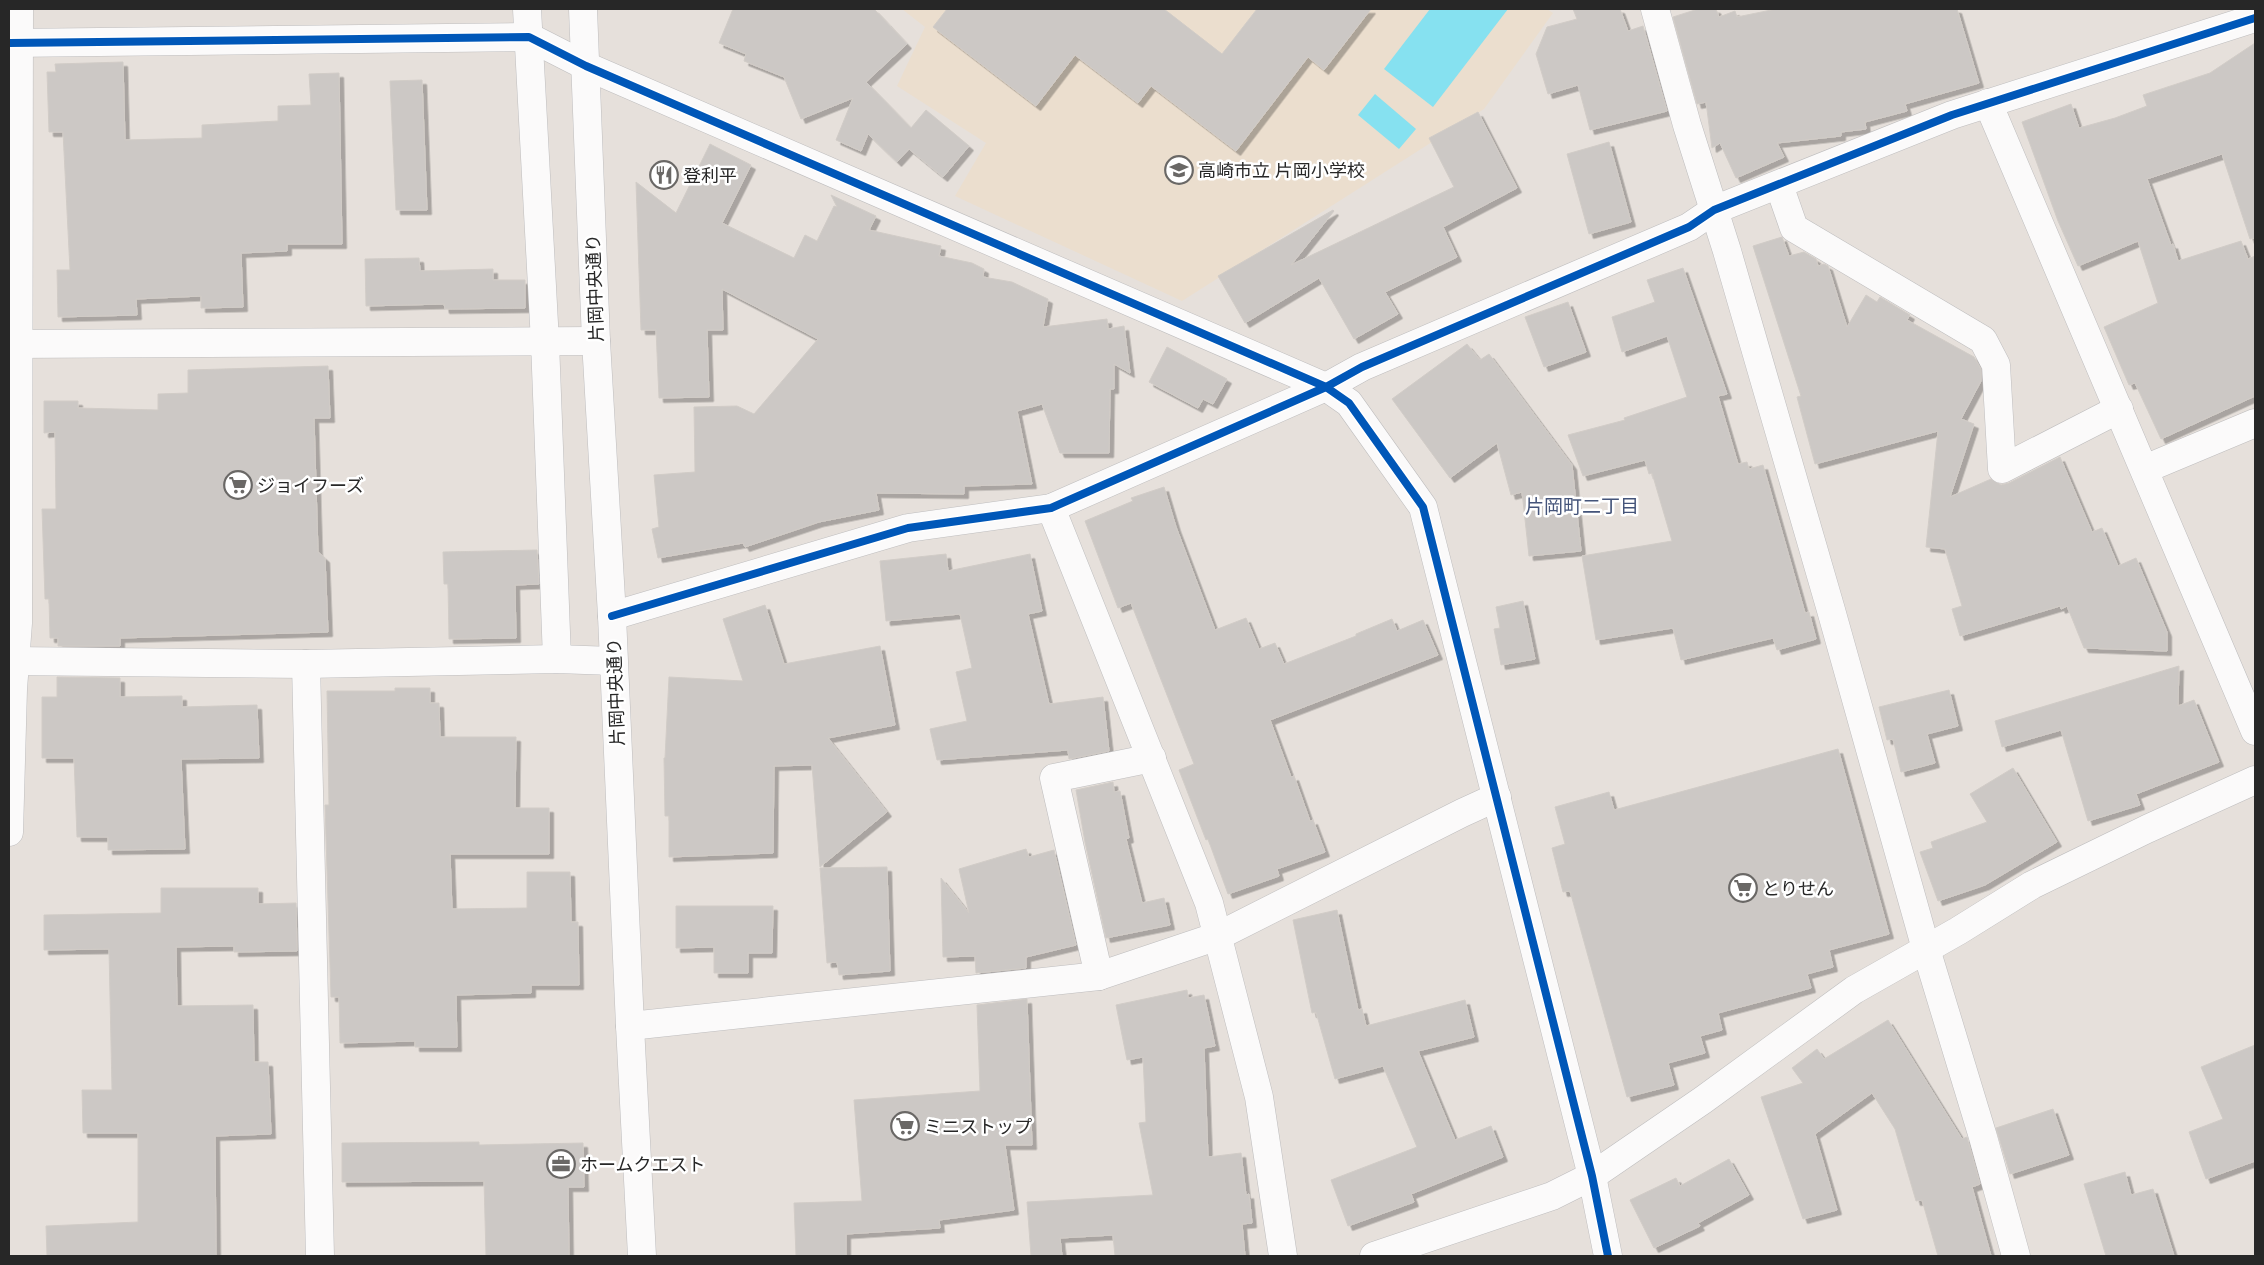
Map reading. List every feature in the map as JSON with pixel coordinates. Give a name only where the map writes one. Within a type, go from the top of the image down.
[{"type":"street","points":[[9,832],[12,661],[18,623],[13,344],[13,43],[19,9]]},
{"type":"street","points":[[527,9],[545,342],[557,659]]},
{"type":"street","name":"片岡中央通り","points":[[583,9],[596,341],[612,616],[642,1256]]},
{"type":"street","points":[[1655,9],[1687,125],[1714,210],[1831,610],[1926,949],[2016,1256]]},
{"type":"street","points":[[612,616],[908,528],[1051,508],[1326,386],[1362,367],[1689,228],[1714,210],[1952,115],[2255,18]]},
{"type":"street","points":[[13,43],[529,37],[586,66],[1326,386],[1349,403],[1422,507],[1592,1176],[1608,1256]]},
{"type":"street","points":[[1988,104],[2255,731]]},
{"type":"street","points":[[1779,185],[1794,228],[1983,340],[1996,366],[2002,469],[2119,409]]},
{"type":"street","points":[[13,344],[596,341]]},
{"type":"street","points":[[2145,469],[2255,423]]},
{"type":"street","points":[[1051,508],[1209,904],[1259,1097],[1284,1256]]},
{"type":"street","points":[[12,661],[306,664],[557,659],[613,662]]},
{"type":"street","points":[[306,664],[320,1256]]},
{"type":"street","points":[[1099,976],[1054,778],[1152,758]]},
{"type":"street","points":[[1374,1256],[1552,1196],[1592,1176],[1759,1060],[1854,990],[2032,885],[2147,828],[2255,780]]},
{"type":"street","points":[[630,1026],[1099,976],[1218,936],[1497,797]]},
{"type":"shaded area","name":"高崎市立 片岡小学校","points":[[902,9],[1547,9],[1553,13],[1484,109],[1182,301],[955,196],[986,143],[897,86],[925,27]]},
{"type":"water","points":[[1430,9],[1508,9],[1433,107],[1384,69]]},
{"type":"water","points":[[1375,94],[1416,129],[1399,149],[1358,115]]},
{"type":"building","points":[[733,9],[874,9],[907,44],[866,82],[911,128],[926,110],[969,146],[943,177],[909,149],[897,162],[868,134],[861,151],[836,140],[853,98],[801,119],[784,77],[744,61],[746,54],[719,43]]},
{"type":"building","points":[[947,9],[1164,9],[1222,54],[1257,9],[1371,9],[1324,70],[1308,57],[1236,151],[1151,86],[1138,103],[1075,55],[1036,106],[933,27]]},
{"type":"building","points":[[1573,9],[1620,9],[1628,31],[1643,26],[1667,111],[1590,130],[1578,85],[1548,94],[1536,54],[1547,27],[1577,19]]},
{"type":"building","points":[[1698,9],[1716,9],[1719,17],[1735,11],[1737,17],[1776,9],[1957,9],[1979,83],[1905,104],[1907,111],[1865,122],[1866,129],[1841,132],[1841,136],[1777,143],[1784,157],[1736,178],[1720,143],[1712,148],[1706,102],[1697,104],[1673,17]]},
{"type":"building","points":[[2255,43],[2255,238],[2250,239],[2222,154],[2147,179],[2178,261],[2241,241],[2248,259],[2255,256],[2255,396],[2161,439],[2135,383],[2129,385],[2104,327],[2158,303],[2138,241],[2078,266],[2058,221],[2022,122],[2071,104],[2079,128],[2115,118],[2147,106],[2143,95],[2210,73]]},
{"type":"building","points":[[123,62],[125,140],[202,138],[202,125],[278,121],[278,106],[311,105],[309,74],[339,73],[342,244],[287,244],[287,251],[241,253],[243,307],[201,308],[201,296],[136,299],[137,315],[58,317],[57,270],[70,270],[63,132],[49,132],[47,72],[56,72],[55,64]]},
{"type":"building","points":[[422,80],[427,210],[396,210],[390,81]]},
{"type":"building","points":[[1478,112],[1517,188],[1443,227],[1457,257],[1385,292],[1398,314],[1354,339],[1319,278],[1245,323],[1218,276],[1333,210],[1291,265],[1454,187],[1429,138]]},
{"type":"building","points":[[1609,142],[1631,222],[1589,234],[1567,154]]},
{"type":"building","points":[[710,144],[751,165],[722,223],[794,258],[805,235],[817,241],[834,206],[837,207],[831,195],[876,216],[869,230],[941,246],[939,256],[972,263],[984,269],[983,277],[1012,282],[1048,299],[1043,327],[1107,319],[1108,329],[1124,326],[1130,373],[1114,364],[1114,389],[1110,389],[1109,453],[1060,453],[1042,404],[1017,411],[1032,484],[964,486],[964,494],[876,493],[879,510],[819,522],[745,547],[743,543],[658,558],[652,529],[659,527],[654,475],[695,472],[694,407],[737,406],[754,414],[818,339],[722,289],[723,330],[707,330],[709,397],[659,398],[656,330],[641,330],[636,182],[676,213]]},
{"type":"building","points":[[1782,237],[1789,256],[1804,252],[1816,259],[1818,266],[1824,264],[1828,266],[1847,327],[1866,295],[1877,302],[1880,297],[1910,315],[1907,320],[1974,357],[1981,369],[1981,381],[1961,419],[1974,424],[1950,497],[1991,479],[2001,485],[2009,483],[2060,457],[2092,532],[2102,528],[2118,566],[2136,558],[2167,632],[2167,651],[2084,648],[2067,606],[2061,609],[2060,606],[1960,636],[1952,609],[1962,606],[1945,549],[1926,547],[1938,431],[1815,464],[1797,397],[1801,396],[1753,246]]},
{"type":"building","points":[[419,258],[420,271],[493,269],[493,280],[525,280],[525,308],[445,309],[444,304],[366,306],[365,259]]},
{"type":"building","points":[[1683,268],[1727,394],[1718,396],[1738,464],[1747,462],[1749,469],[1763,465],[1805,613],[1809,612],[1816,639],[1777,650],[1773,638],[1681,660],[1673,628],[1596,640],[1582,556],[1672,541],[1652,473],[1649,474],[1645,460],[1583,476],[1568,435],[1625,420],[1624,418],[1687,397],[1667,336],[1622,352],[1612,317],[1655,302],[1647,280]]},
{"type":"building","points":[[1568,302],[1586,352],[1544,367],[1525,317]]},
{"type":"building","points":[[1467,344],[1480,360],[1489,354],[1572,465],[1581,551],[1529,556],[1522,492],[1511,495],[1497,443],[1450,478],[1392,399]]},
{"type":"building","points":[[1167,347],[1227,379],[1213,404],[1203,399],[1198,408],[1149,382]]},
{"type":"building","name":"ジョイフーズ","points":[[328,366],[330,418],[314,418],[318,552],[325,558],[328,632],[120,638],[120,646],[58,646],[58,638],[50,638],[49,599],[45,599],[42,509],[56,509],[55,432],[44,433],[44,401],[78,401],[78,408],[158,410],[158,394],[188,393],[188,370]]},
{"type":"building","points":[[1164,487],[1176,527],[1215,630],[1246,618],[1259,649],[1275,643],[1284,664],[1356,636],[1356,634],[1392,619],[1397,631],[1423,620],[1438,655],[1270,720],[1291,777],[1294,776],[1310,821],[1313,820],[1325,852],[1277,869],[1279,876],[1228,894],[1208,839],[1206,840],[1179,770],[1194,764],[1131,603],[1118,608],[1085,521],[1133,501],[1131,498]]},
{"type":"building","points":[[537,550],[539,584],[515,585],[516,638],[449,639],[448,584],[444,584],[443,552]]},
{"type":"building","points":[[946,554],[948,571],[1030,554],[1042,611],[1028,614],[1049,704],[1103,697],[1109,751],[1069,759],[1068,750],[937,760],[930,729],[967,721],[956,672],[972,668],[960,614],[886,621],[880,561]]},
{"type":"building","points":[[1523,601],[1535,659],[1501,665],[1494,629],[1500,628],[1496,607]]},
{"type":"building","points":[[765,605],[784,664],[880,646],[895,725],[828,738],[887,812],[820,867],[812,765],[774,766],[773,853],[669,857],[669,816],[665,816],[664,758],[669,677],[743,681],[723,619]]},
{"type":"building","points":[[2179,666],[2178,706],[2194,700],[2219,762],[2136,794],[2140,805],[2088,821],[2061,730],[2002,747],[1995,721]]},
{"type":"building","points":[[57,677],[120,678],[120,697],[182,696],[182,707],[257,705],[259,758],[181,759],[185,849],[108,850],[108,837],[77,837],[74,758],[42,758],[42,697],[57,697]]},
{"type":"building","points":[[395,688],[430,688],[430,703],[439,703],[440,737],[516,737],[515,808],[549,808],[549,854],[450,854],[452,909],[527,908],[527,872],[570,872],[571,922],[578,922],[579,985],[531,985],[531,993],[456,995],[457,1047],[415,1047],[415,1041],[340,1043],[339,997],[331,997],[325,805],[329,805],[327,691],[395,691]]},
{"type":"building","points":[[1949,690],[1958,726],[1927,734],[1935,763],[1901,772],[1893,739],[1887,740],[1879,707]]},
{"type":"building","points":[[1838,749],[1889,934],[1829,950],[1833,967],[1807,974],[1811,988],[1718,1013],[1722,1030],[1700,1036],[1705,1053],[1668,1063],[1674,1085],[1627,1097],[1570,891],[1563,892],[1552,848],[1565,844],[1555,807],[1609,792],[1614,810]]},
{"type":"building","points":[[2013,768],[2057,842],[1985,885],[1938,901],[1920,852],[1933,848],[1931,842],[1987,822],[1970,794]]},
{"type":"building","points":[[1113,782],[1114,792],[1120,791],[1129,838],[1126,839],[1142,903],[1164,898],[1170,925],[1106,938],[1085,842],[1076,790]]},
{"type":"building","points":[[1026,849],[1029,857],[1054,850],[1076,945],[1026,957],[1026,968],[976,973],[975,956],[943,957],[941,878],[969,913],[959,869]]},
{"type":"building","points":[[887,867],[890,971],[839,975],[837,962],[827,963],[820,868]]},
{"type":"building","points":[[161,888],[258,888],[258,904],[296,903],[297,951],[234,952],[234,946],[176,947],[177,1006],[253,1005],[254,1062],[268,1062],[271,1134],[215,1136],[216,1256],[47,1256],[46,1226],[138,1222],[138,1133],[83,1133],[82,1090],[112,1090],[109,949],[44,950],[44,915],[161,913]]},
{"type":"building","points":[[676,906],[773,906],[772,953],[748,953],[748,973],[714,973],[714,947],[676,948]]},
{"type":"building","points":[[1337,910],[1358,1010],[1362,1009],[1366,1026],[1465,1000],[1474,1037],[1418,1051],[1455,1140],[1491,1126],[1503,1157],[1411,1194],[1414,1202],[1348,1226],[1331,1180],[1417,1147],[1383,1066],[1335,1079],[1316,1012],[1312,1013],[1293,920]]},
{"type":"building","points":[[1187,990],[1188,998],[1204,995],[1215,1046],[1204,1048],[1208,1157],[1241,1153],[1246,1195],[1249,1194],[1252,1223],[1242,1224],[1245,1256],[1115,1256],[1113,1235],[1060,1238],[1062,1256],[1031,1256],[1027,1202],[1153,1195],[1139,1123],[1146,1122],[1143,1057],[1127,1060],[1116,1005]]},
{"type":"building","points":[[1027,999],[1032,1145],[1005,1145],[1014,1210],[939,1220],[940,1228],[846,1234],[846,1256],[796,1256],[794,1203],[862,1201],[854,1100],[980,1091],[977,1005]]},
{"type":"building","points":[[1888,1020],[1962,1139],[1967,1137],[1980,1184],[1972,1187],[1991,1256],[1938,1256],[1922,1200],[1916,1201],[1895,1129],[1872,1093],[1815,1134],[1837,1210],[1803,1219],[1761,1097],[1803,1083],[1792,1068],[1817,1049],[1824,1059]]},
{"type":"building","points":[[2255,1045],[2255,1161],[2206,1179],[2189,1132],[2223,1119],[2201,1067]]},
{"type":"building","points":[[2053,1109],[2069,1155],[2010,1174],[1996,1128]]},
{"type":"building","points":[[479,1142],[479,1145],[583,1143],[584,1187],[568,1187],[569,1256],[486,1256],[484,1181],[342,1182],[342,1143]]},
{"type":"building","points":[[1729,1159],[1749,1195],[1698,1223],[1700,1226],[1654,1248],[1630,1200],[1676,1178],[1680,1186]]},
{"type":"building","points":[[2125,1172],[2131,1195],[2153,1189],[2174,1256],[2106,1256],[2084,1184]]},
{"type":"cycle path","points":[[612,616],[908,528],[1051,508],[1326,387],[1362,367],[1689,227],[1714,210],[1952,115],[2255,18]]},
{"type":"cycle path","points":[[9,43],[529,37],[586,66],[1326,387],[1349,403],[1423,507],[1592,1176],[1608,1256]]},
{"type":"place","name":"高崎市立 片岡小学校","points":[[1179,170]]},
{"type":"place","name":"登利平","points":[[664,175]]},
{"type":"place","name":"ジョイフーズ","points":[[238,485]]},
{"type":"place","name":"とりせん","points":[[1743,888]]},
{"type":"place","name":"ミニストップ","points":[[905,1126]]},
{"type":"place","name":"ホームクエスト","points":[[561,1164]]},
{"type":"district","name":"片岡町二丁目","points":[[1582,506]]}]
